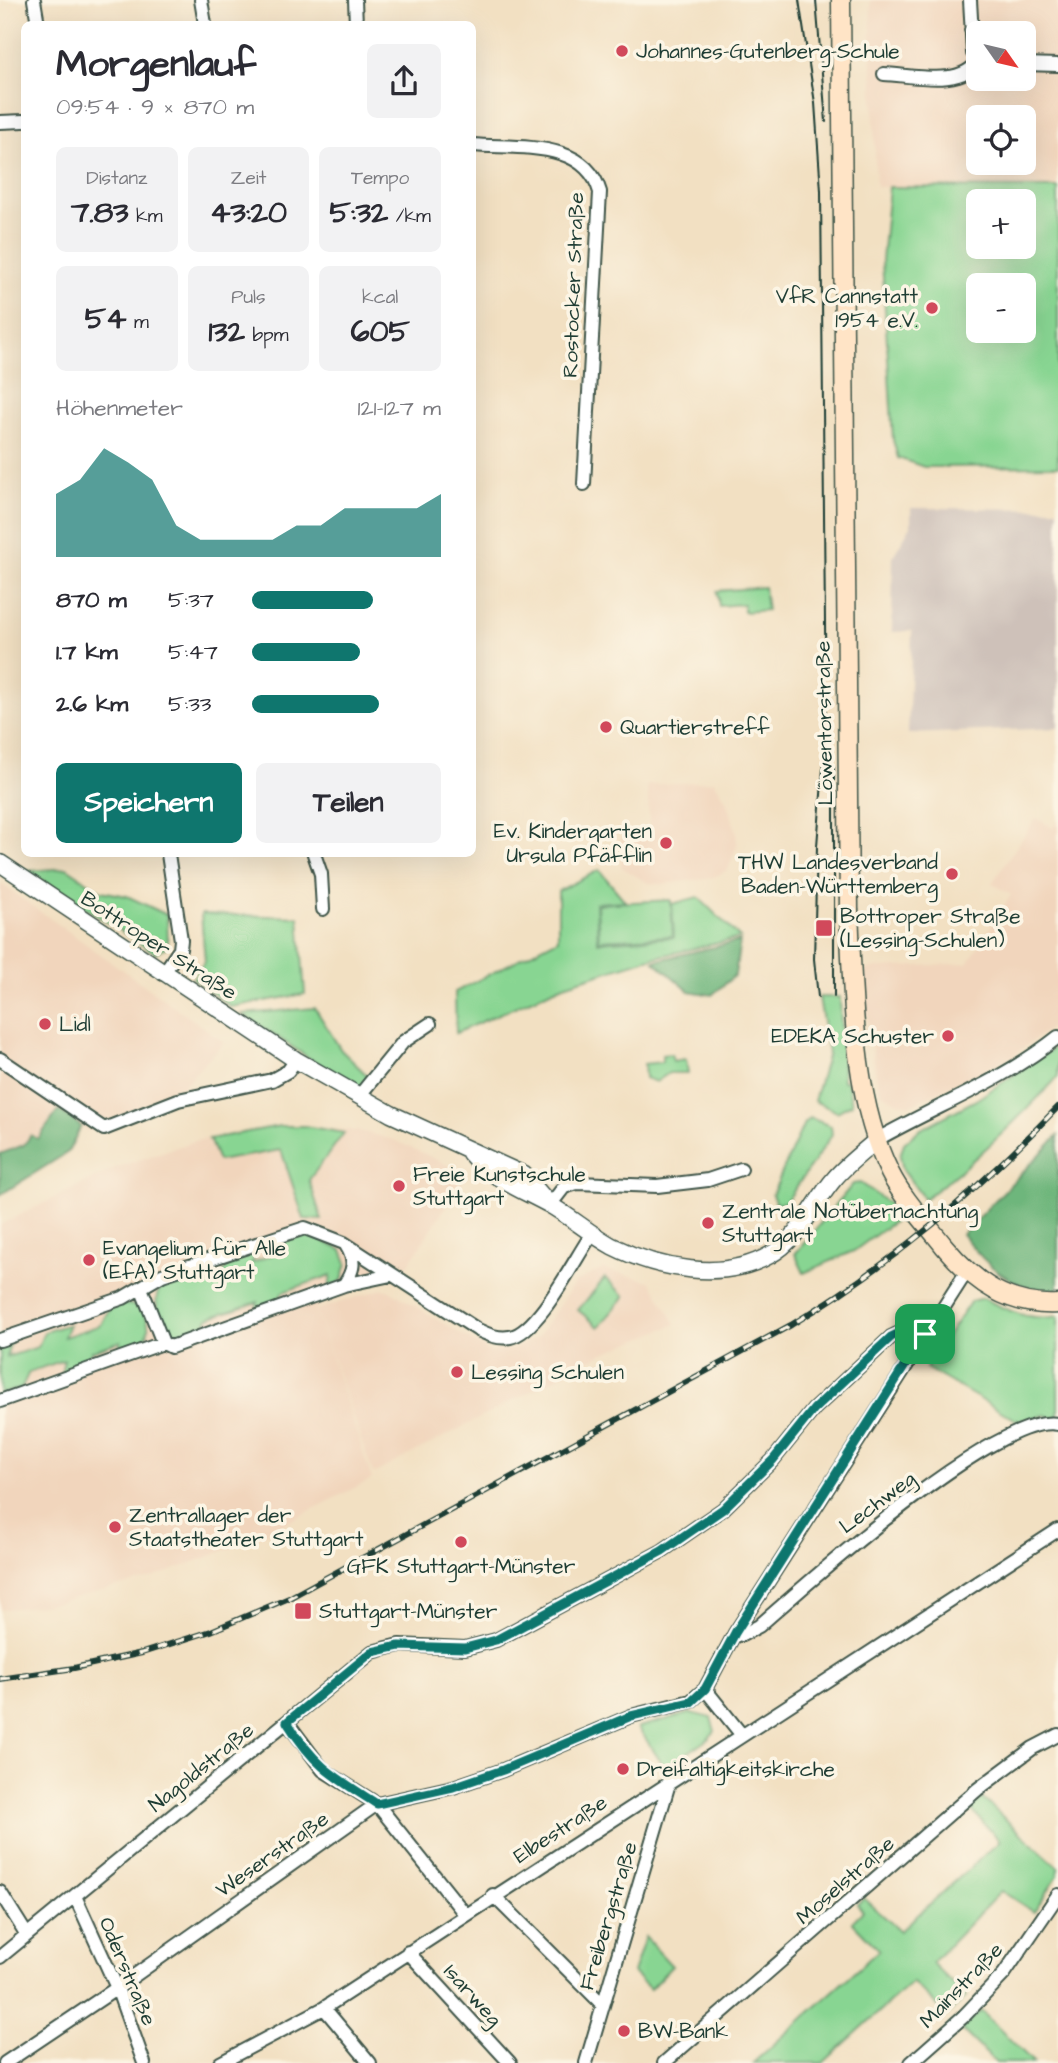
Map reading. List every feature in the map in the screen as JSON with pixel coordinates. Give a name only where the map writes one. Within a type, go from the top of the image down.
[{"type":"main road","name":"Löwentorstraße","points":[[833,0],[839,44]]},
{"type":"main road","name":"Löwentorstraße","points":[[841,0],[839,44],[849,910],[855,1030],[865,1093],[878,1139],[894,1179],[967,1271],[988,1288],[1019,1301],[1038,1305],[1058,1304]]},
{"type":"street","points":[[34,0],[38,21]]},
{"type":"street","points":[[201,0],[204,21]]},
{"type":"street","points":[[355,0],[356,21]]},
{"type":"street","points":[[970,0],[971,21]]},
{"type":"street","points":[[1036,64],[1058,65]]},
{"type":"street","points":[[884,74],[956,77],[966,73]]},
{"type":"street","points":[[0,122],[21,121]]},
{"type":"street","name":"Rostocker Straße","points":[[476,145],[572,156],[592,172],[597,182],[600,192],[584,484]]},
{"type":"street","points":[[163,974],[180,949],[181,940],[167,857]]},
{"type":"street","points":[[315,857],[321,874],[323,909]]},
{"type":"street","name":"Bottroper Straße","points":[[0,863],[296,1060],[470,1153],[487,1156],[524,1175],[551,1205],[592,1234],[654,1263],[718,1270],[751,1265],[771,1255],[790,1239],[834,1179],[878,1139]]},
{"type":"street","points":[[359,1096],[403,1042],[430,1024]]},
{"type":"street","points":[[878,1139],[916,1118],[972,1094],[1020,1066],[1058,1037]]},
{"type":"street","points":[[0,1059],[104,1129],[178,1100],[272,1080],[288,1071],[296,1060]]},
{"type":"street","points":[[551,1205],[564,1187],[577,1183],[657,1186],[708,1180],[741,1169]]},
{"type":"street","points":[[0,1340],[123,1298],[162,1275],[305,1228],[344,1243],[478,1329],[499,1338],[510,1337],[533,1323],[592,1234]]},
{"type":"street","points":[[344,1243],[353,1260],[353,1270],[344,1285]]},
{"type":"street","points":[[741,1734],[705,1689],[735,1633],[967,1271]]},
{"type":"street","points":[[141,1288],[163,1343],[170,1347],[344,1285],[391,1275]]},
{"type":"street","name":"Nagoldstraße","points":[[0,1957],[372,1652],[399,1646],[465,1648],[496,1640],[662,1551],[723,1509],[773,1460],[814,1409],[891,1337],[908,1329],[925,1334]]},
{"type":"street","points":[[0,1401],[163,1343]]},
{"type":"street","name":"Lechweg","points":[[735,1633],[742,1635],[759,1626],[851,1545],[908,1501],[969,1460],[1042,1423],[1058,1424]]},
{"type":"street","name":"Elbestraße","points":[[220,2063],[239,2059],[324,2008],[670,1780],[1058,1530]]},
{"type":"street","name":"Weserstraße","points":[[5,2063],[117,1988],[377,1804],[453,1787],[503,1770],[631,1716],[691,1702],[705,1689]]},
{"type":"street","points":[[287,1722],[323,1770],[377,1804],[465,1914]]},
{"type":"street","name":"Moselstraße","points":[[664,2063],[978,1789],[1033,1748],[1058,1735]]},
{"type":"street","name":"Freibergstraße","points":[[586,2063],[601,2004],[670,1780]]},
{"type":"street","points":[[0,1892],[27,1934]]},
{"type":"street","points":[[494,1895],[601,2004]]},
{"type":"street","name":"Mainstraße","points":[[911,2063],[964,2016],[1004,1973],[1058,1895]]},
{"type":"street","name":"Oderstraße","points":[[75,1896],[117,1988],[144,2063]]},
{"type":"street","name":"Isarweg","points":[[408,1952],[510,2063]]},
{"type":"street","points":[[324,2008],[370,2063]]},
{"type":"shaded area","points":[[870,0],[1058,0],[1058,188],[876,187]]},
{"type":"shaded area","points":[[911,508],[1058,509],[1058,728],[908,734],[912,631],[892,632],[893,556],[911,526]]},
{"type":"shaded area","points":[[714,781],[726,800],[736,831],[737,845],[728,870],[712,878],[662,884],[648,883],[621,867],[620,839],[650,837],[647,785]]},
{"type":"shaded area","points":[[1036,818],[1053,828],[1058,821],[1058,1022],[1013,1056],[910,1105],[892,1100],[881,1092],[875,1071],[864,989],[866,969],[968,963],[1011,895],[992,883]]},
{"type":"shaded area","points":[[0,883],[224,1042],[181,1088],[88,1131],[58,1111],[37,1139],[0,1157]]},
{"type":"shaded area","points":[[280,1125],[360,1131],[394,1140],[467,1174],[406,1268],[315,1308],[372,1479],[255,1539],[152,1578],[51,1604],[0,1610],[0,1225],[115,1168],[195,1141]]},
{"type":"shaded area","points":[[603,1269],[650,1281],[676,1324],[604,1353],[373,1474],[316,1310],[382,1289],[391,1291],[492,1353],[496,1350],[513,1349],[538,1337],[575,1282]]},
{"type":"green space","name":"VfR Cannstatt 1954 e.V.","points":[[889,187],[1058,188],[1058,466],[924,467],[898,458],[893,440],[882,261]]},
{"type":"green space","points":[[764,587],[767,610],[744,612],[743,604],[719,606],[717,591]]},
{"type":"green space","points":[[67,868],[101,891],[127,896],[167,915],[168,946],[155,953],[28,871]]},
{"type":"green space","points":[[599,870],[625,901],[596,903],[598,942],[674,937],[672,904],[698,897],[740,938],[647,959],[564,985],[456,1033],[455,992],[558,939],[558,891]]},
{"type":"green space","points":[[671,900],[673,936],[599,940],[597,904]]},
{"type":"green space","points":[[201,914],[299,917],[305,994],[231,1007],[193,978],[205,961]]},
{"type":"green space","points":[[740,941],[735,975],[712,995],[689,991],[654,961]]},
{"type":"green space","points":[[819,997],[840,997],[843,1081],[847,1082],[852,1104],[837,1112],[814,1101],[828,1053]]},
{"type":"green space","points":[[315,1008],[341,1050],[371,1079],[358,1090],[242,1014]]},
{"type":"green space","points":[[1058,1045],[1058,1077],[994,1141],[924,1199],[903,1170],[900,1156],[904,1143],[919,1130],[976,1100]]},
{"type":"green space","points":[[671,1054],[673,1061],[686,1059],[688,1073],[669,1073],[656,1082],[645,1078],[644,1064],[662,1062],[662,1055]]},
{"type":"green space","points":[[59,1110],[81,1126],[68,1152],[0,1195],[0,1154],[24,1145],[31,1135],[38,1139]]},
{"type":"green space","points":[[810,1118],[831,1126],[832,1135],[786,1202],[776,1204],[772,1195],[804,1123]]},
{"type":"green space","points":[[280,1126],[305,1126],[344,1133],[309,1180],[322,1220],[304,1219],[281,1150],[218,1161],[209,1139]]},
{"type":"green space","points":[[1058,1136],[1058,1290],[1043,1290],[1028,1287],[1003,1275],[981,1257],[962,1234]]},
{"type":"green space","points":[[860,1183],[891,1205],[901,1216],[854,1251],[804,1273],[795,1254],[853,1184]]},
{"type":"green space","points":[[302,1236],[314,1237],[342,1250],[347,1263],[342,1280],[329,1288],[331,1275],[283,1292],[274,1307],[255,1314],[258,1302],[208,1318],[200,1334],[183,1338],[165,1328],[157,1306],[158,1292],[163,1286],[191,1273],[188,1285],[223,1273],[231,1259],[255,1250],[252,1263],[276,1253],[283,1240]]},
{"type":"green space","points":[[605,1278],[625,1296],[599,1327],[578,1310]]},
{"type":"green space","points":[[983,1298],[1028,1316],[1058,1316],[1058,1420],[1045,1415],[1018,1421],[926,1368],[971,1301]]},
{"type":"green space","points":[[121,1304],[137,1307],[146,1316],[148,1330],[143,1344],[117,1355],[121,1341],[92,1351],[83,1367],[61,1374],[64,1360],[29,1372],[21,1389],[0,1394],[0,1347],[10,1343],[7,1357],[38,1347],[44,1332],[69,1324],[64,1337],[101,1325],[109,1309]]},
{"type":"green space","points":[[691,1713],[711,1718],[715,1731],[708,1739],[665,1768],[638,1727]]},
{"type":"green space","points":[[982,1798],[1058,1867],[1058,1875],[1034,1912],[1001,1891],[932,1963],[966,1997],[947,2015],[912,1982],[823,2063],[753,2063],[879,1950],[852,1922],[863,1911],[857,1904],[864,1898],[900,1931],[1000,1841],[970,1808]]},
{"type":"green space","points":[[645,1937],[672,1966],[650,1989],[633,1973]]},
{"type":"green space","points":[[981,2011],[1034,2063],[996,2063],[961,2029]]},
{"type":"tram line","points":[[799,0],[815,103],[821,191],[826,730],[817,846],[814,959],[818,997]]},
{"type":"tram line","points":[[816,0],[826,122]]},
{"type":"tram line","points":[[834,766],[834,997]]},
{"type":"railway","points":[[0,1679],[74,1668],[142,1653],[211,1631],[289,1598],[791,1325],[829,1301],[932,1225],[996,1169],[1058,1107]]},
{"type":"place","name":"Johannes-Gutenberg-Schule","points":[[622,51]]},
{"type":"place","name":"VfR Cannstatt 1954 e.V.","points":[[932,308]]},
{"type":"place","name":"Quartierstreff","points":[[606,727]]},
{"type":"place","name":"Ev. Kindergarten Ursula Pfäfflin","points":[[666,843]]},
{"type":"place","name":"THW Landesverband Baden-Württemberg","points":[[952,874]]},
{"type":"place","name":"Bottroper Straße (Lessing-Schulen)","points":[[824,928]]},
{"type":"place","name":"Lidl","points":[[45,1024]]},
{"type":"place","name":"EDEKA Schuster","points":[[948,1036]]},
{"type":"place","name":"Freie Kunstschule Stuttgart","points":[[399,1186]]},
{"type":"place","name":"Zentrale Notübernachtung Stuttgart","points":[[708,1223]]},
{"type":"place","name":"Evangelium für Alle (EfA) Stuttgart","points":[[89,1260]]},
{"type":"place","name":"Lessing Schulen","points":[[457,1372]]},
{"type":"place","name":"Zentrallager der Staatstheater Stuttgart","points":[[115,1527]]},
{"type":"place","name":"GFK Stuttgart-Münster","points":[[461,1542]]},
{"type":"place","name":"Stuttgart-Münster","points":[[303,1611]]},
{"type":"place","name":"Dreifaltigkeitskirche","points":[[623,1769]]},
{"type":"place","name":"BW-Bank","points":[[624,2031]]},
{"type":"route","points":[[908,1329],[925,1334],[735,1633],[705,1689],[691,1702],[631,1716],[582,1734],[503,1770],[453,1787],[377,1804],[323,1770],[287,1722],[372,1652],[416,1645],[465,1648],[496,1640],[662,1551],[723,1509],[773,1460],[814,1409],[891,1337],[908,1329]]}]
